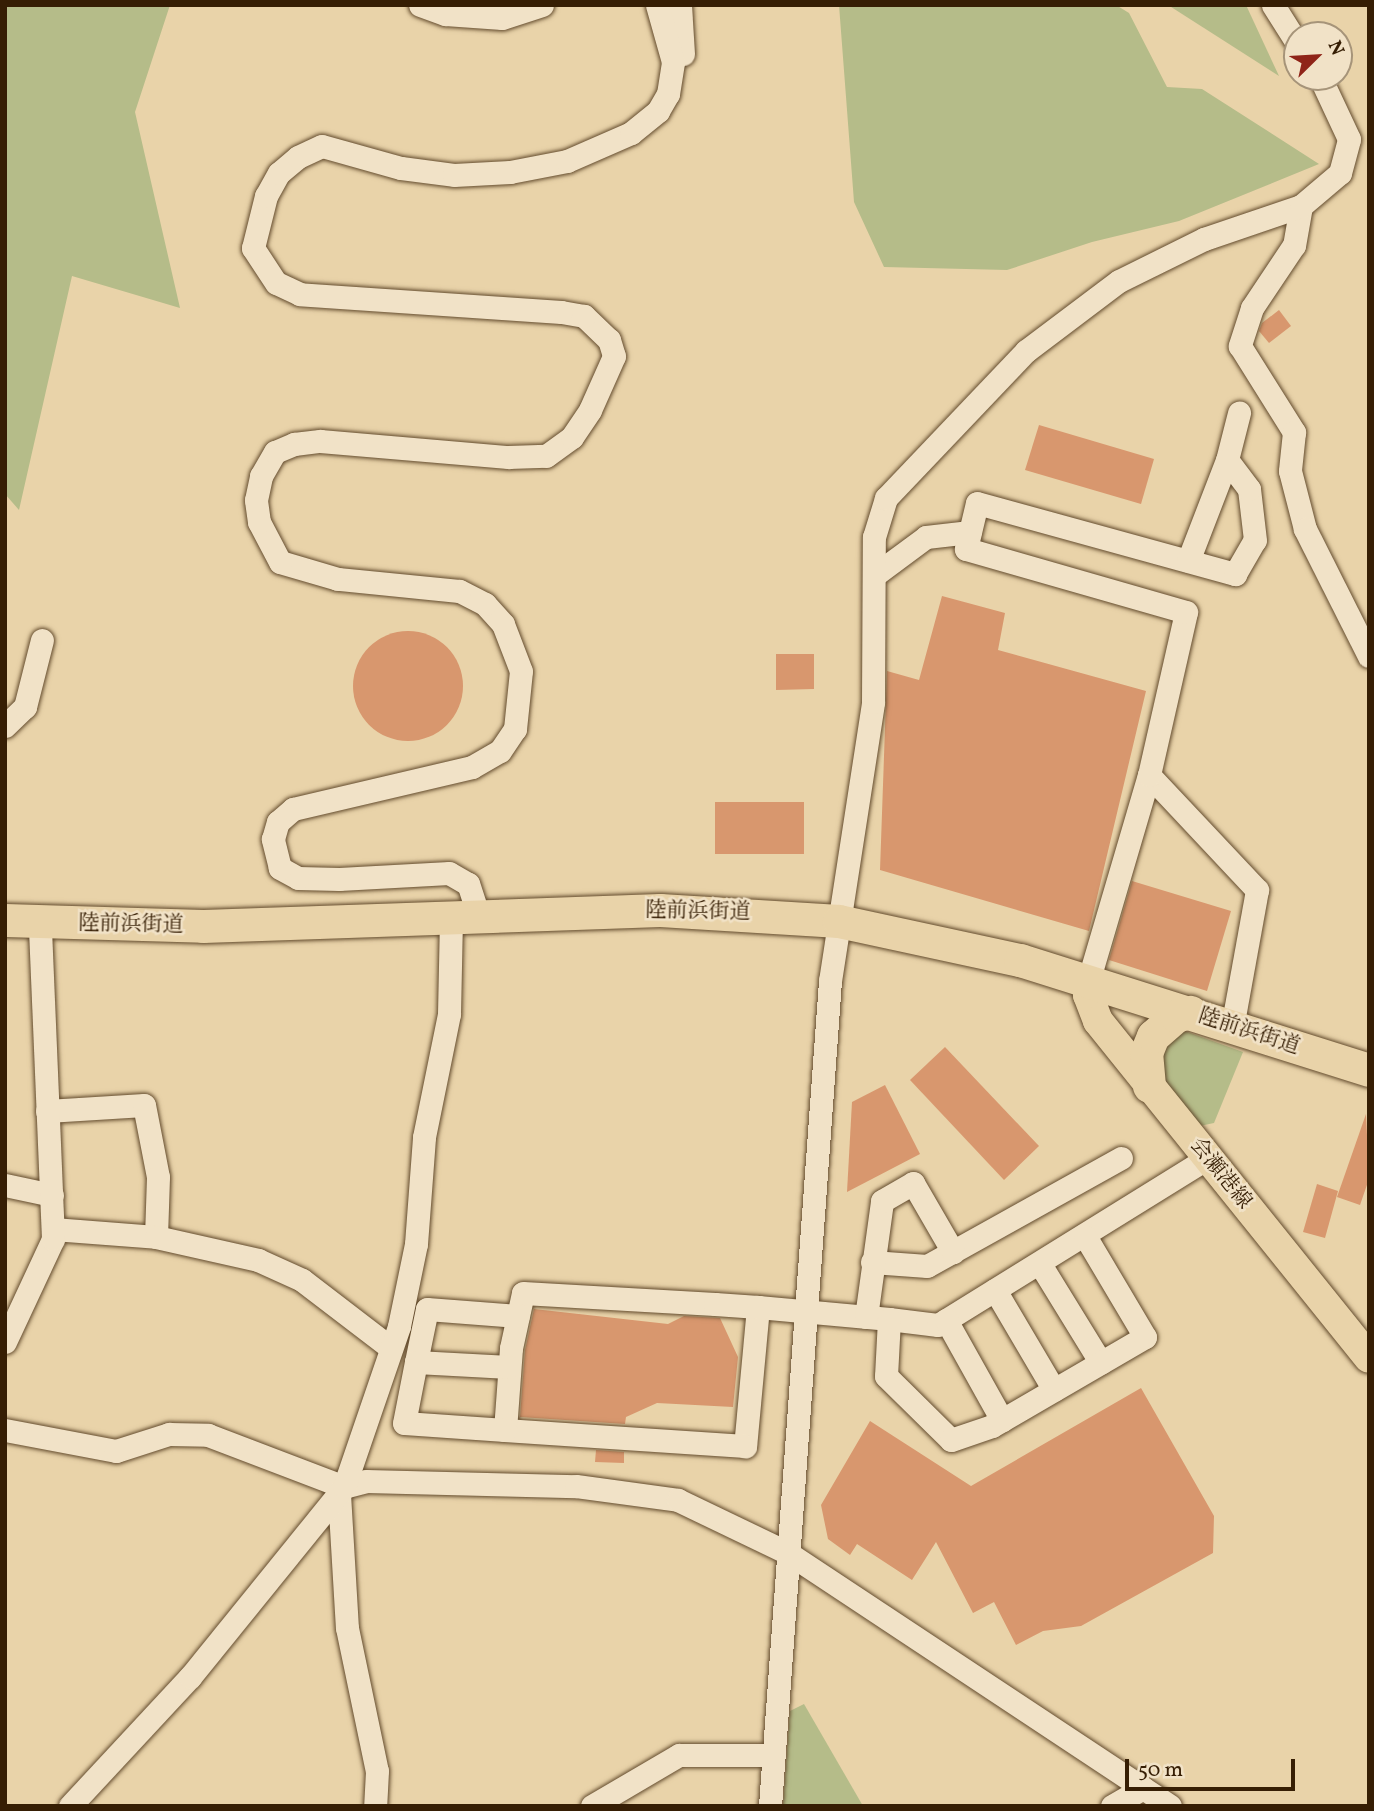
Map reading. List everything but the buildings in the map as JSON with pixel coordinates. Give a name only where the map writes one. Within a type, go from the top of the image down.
[{"type":"highway","name":"陸前浜街道","points":[[5,920],[203,926],[660,910],[839,922],[962,946],[1190,1012],[1369,1070]]},
{"type":"highway","points":[[1149,1086],[1146,1052],[1153,1036],[1176,1016],[1190,1012]]},
{"type":"main road","name":"会瀬港線","points":[[1088,982],[1088,995],[1098,1021],[1369,1358]]},
{"type":"street","points":[[420,5],[445,14],[502,18],[542,5]]},
{"type":"street","points":[[657,5],[673,62],[668,94],[658,111]]},
{"type":"street","points":[[70,1806],[190,1677],[341,1490],[391,1348],[416,1244],[424,1137],[449,1014],[468,884],[449,873],[339,879],[298,878],[280,868],[273,839],[278,822],[293,809],[472,767],[500,751],[515,729],[522,671],[503,625],[485,604],[459,591],[338,579],[280,562],[259,522],[256,500],[261,476],[275,452],[294,444],[320,442],[508,457],[546,456],[572,437],[590,410],[614,356],[609,340],[584,316],[561,312],[300,294],[276,283],[253,247],[266,195],[279,173],[298,157],[322,146],[401,168],[454,175],[510,172],[596,151],[670,103],[682,80],[680,5]]},
{"type":"street","points":[[1273,5],[1283,21]]},
{"type":"street","points":[[770,1806],[809,1312],[830,981],[873,702],[876,574],[874,537],[886,498],[1026,351],[1119,281],[1204,239],[1301,206],[1340,173],[1349,139],[1327,91]]},
{"type":"street","points":[[1301,206],[1294,245],[1252,308],[1240,346],[1294,432],[1290,471],[1305,530],[1369,656]]},
{"type":"street","points":[[1188,561],[1227,460],[1239,413]]},
{"type":"street","points":[[1088,982],[1149,775],[1186,612],[966,549],[977,503],[1235,574],[1255,540],[1248,489],[1227,460]]},
{"type":"street","points":[[876,574],[926,537],[970,532]]},
{"type":"street","points":[[5,726],[25,707],[42,640]]},
{"type":"street","points":[[1149,775],[1257,890],[1232,1027]]},
{"type":"street","points":[[5,1342],[53,1240],[40,923]]},
{"type":"street","points":[[47,1111],[144,1105],[158,1177],[156,1237]]},
{"type":"street","points":[[872,1262],[927,1265],[1121,1158]]},
{"type":"street","points":[[505,1430],[509,1367],[523,1293],[758,1307],[938,1325],[1084,1237],[1207,1158]]},
{"type":"street","points":[[866,1317],[882,1201],[914,1183],[953,1252]]},
{"type":"street","points":[[5,1185],[52,1195]]},
{"type":"street","points":[[53,1229],[156,1237],[258,1260],[302,1280],[391,1348]]},
{"type":"street","points":[[889,1318],[886,1376],[951,1440],[1002,1420],[1145,1337],[1084,1237]]},
{"type":"street","points":[[1040,1264],[1101,1363]]},
{"type":"street","points":[[995,1290],[1054,1390]]},
{"type":"street","points":[[518,1316],[427,1309],[404,1423],[745,1446],[758,1307]]},
{"type":"street","points":[[946,1320],[1002,1420]]},
{"type":"street","points":[[416,1362],[509,1367]]},
{"type":"street","points":[[5,1430],[116,1451],[169,1434],[208,1435],[341,1490],[366,1481],[448,1482],[642,1492],[715,1514],[788,1553],[1170,1806]]},
{"type":"street","points":[[341,1490],[347,1628],[377,1771],[375,1806]]},
{"type":"street","points":[[592,1806],[679,1755],[774,1755]]},
{"type":"street","points":[[1112,1806],[1143,1788]]},
{"type":"green space","points":[[5,5],[170,5],[135,112],[180,308],[72,276],[19,510],[5,494]]},
{"type":"green space","points":[[839,5],[1116,5],[1129,13],[1167,87],[1202,89],[1319,164],[1179,221],[1092,242],[1007,270],[884,267],[854,202]]},
{"type":"green space","points":[[1168,5],[1246,5],[1279,76]]},
{"type":"green space","points":[[1182,1030],[1243,1052],[1214,1123],[1195,1127],[1158,1080],[1163,1048]]},
{"type":"green space","points":[[804,1704],[863,1806],[783,1806],[790,1711]]}]
